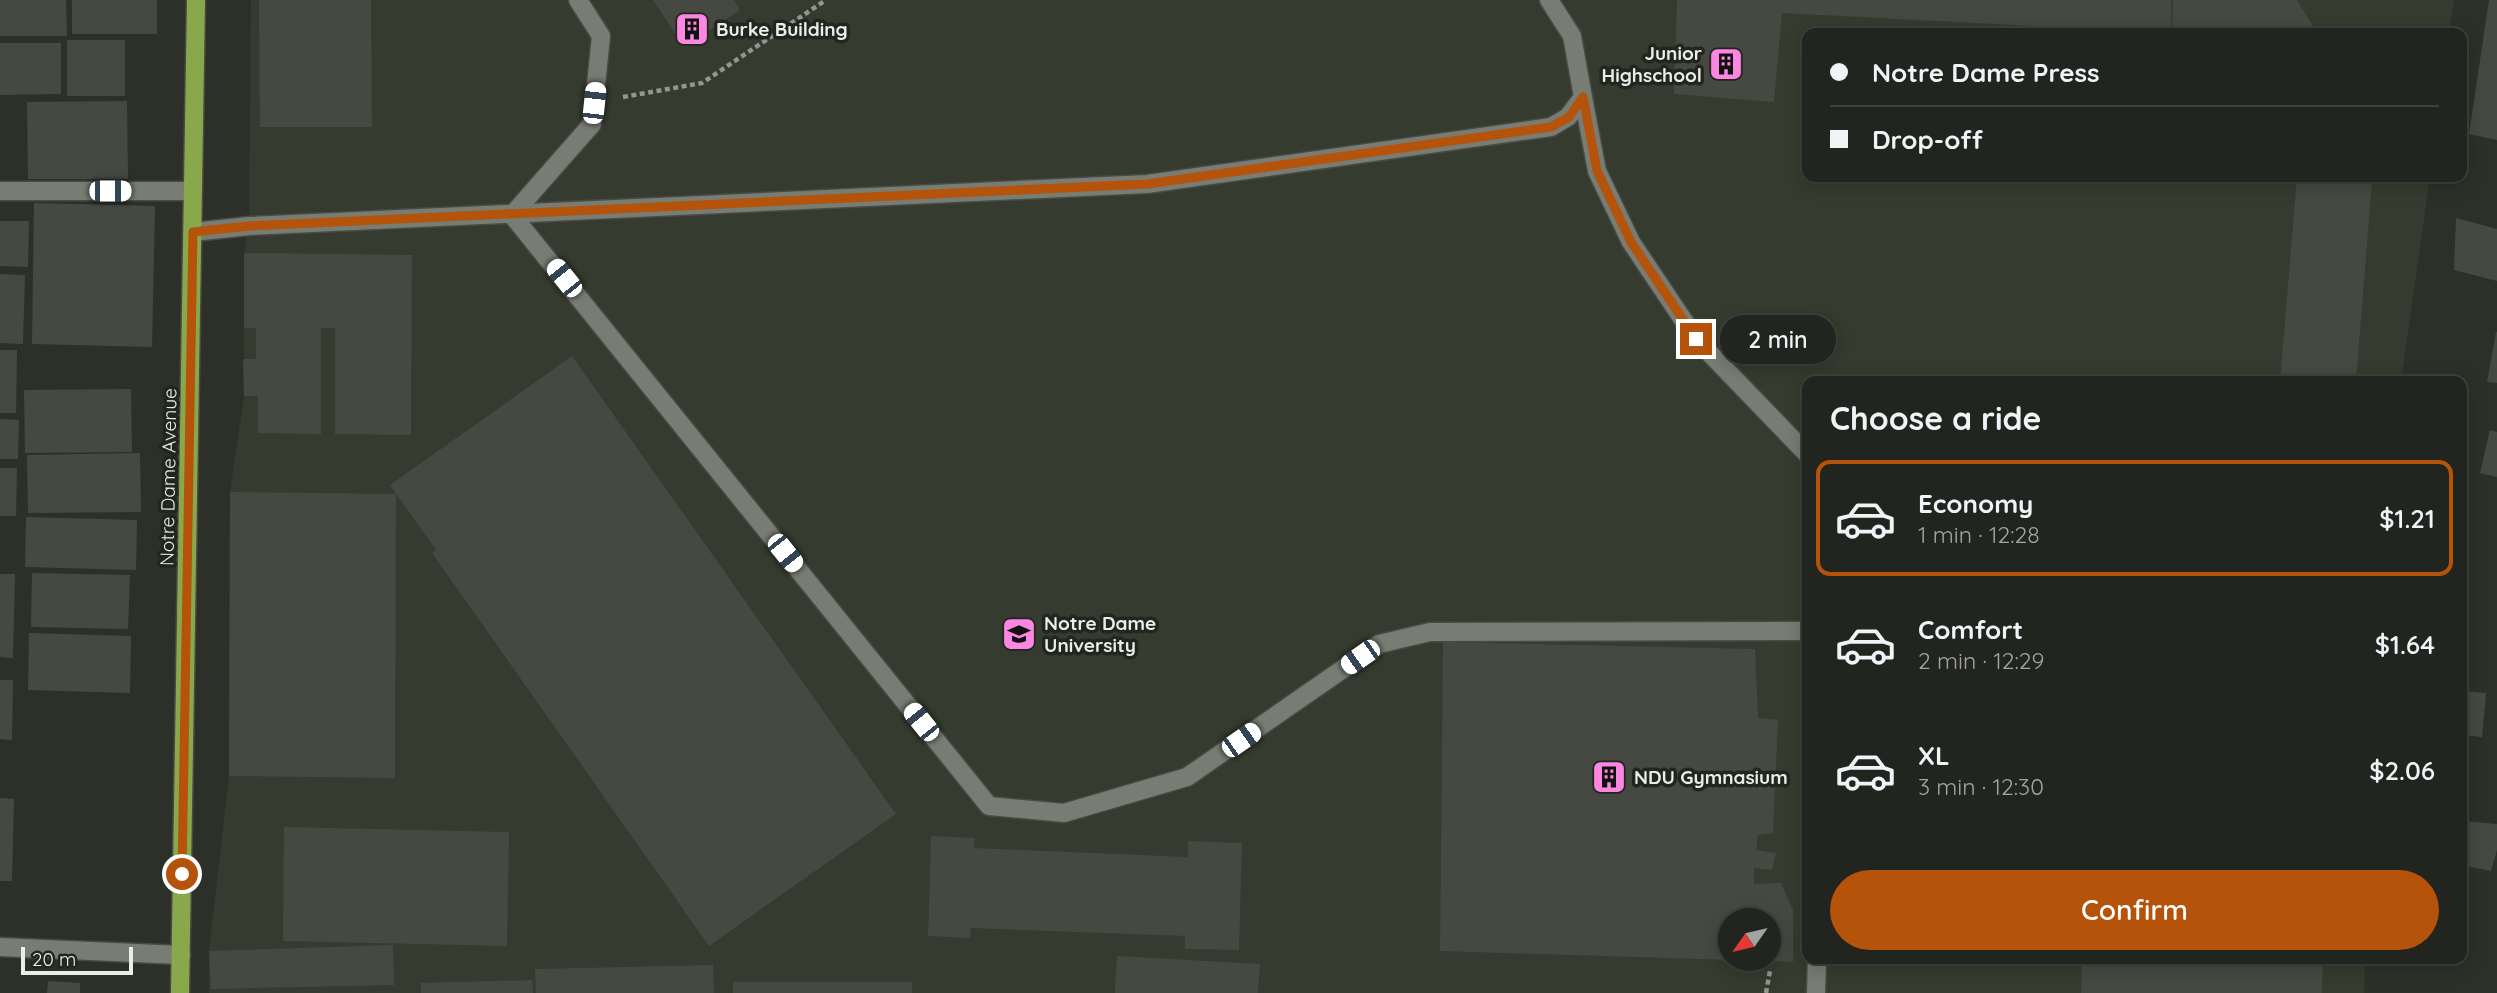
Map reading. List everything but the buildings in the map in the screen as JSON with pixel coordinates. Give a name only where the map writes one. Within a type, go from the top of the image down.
[{"type":"main road","name":"Notre Dame Avenue","points":[[180,993],[196,0]]},
{"type":"street","points":[[512,215],[592,124],[601,36],[578,0]]},
{"type":"street","points":[[1549,0],[1572,36],[1597,171],[1631,242],[1696,339],[1802,449]]},
{"type":"street","points":[[193,232],[249,226],[1147,184],[1551,127],[1569,117],[1583,97]]},
{"type":"street","points":[[0,191],[193,191]]},
{"type":"street","points":[[512,215],[989,806],[1064,813],[1187,777],[1379,644],[1430,632],[1802,631]]},
{"type":"street","points":[[0,947],[181,955]]},
{"type":"street","points":[[1816,993],[1817,964]]},
{"type":"path","points":[[594,103],[702,83],[826,0]]},
{"type":"path","points":[[1766,993],[1770,971]]},
{"type":"shaded area","name":"Notre Dame University","points":[[251,0],[2454,0],[2450,28],[1802,28],[1802,182],[2429,182],[2402,376],[1802,376],[1802,964],[2365,964],[2364,993],[209,993],[209,950],[229,776],[230,492],[244,396],[244,253],[249,226]]},
{"type":"place","name":"Burke Building","points":[[692,29]]},
{"type":"place","name":"Junior Highschool","points":[[1726,64]]},
{"type":"place","name":"Notre Dame University","points":[[1019,634]]},
{"type":"place","name":"NDU Gymnasium","points":[[1609,777]]},
{"type":"route","points":[[182,874],[193,232],[249,226],[1147,184],[1551,127],[1569,117],[1583,97],[1597,171],[1631,242],[1696,339]]}]
